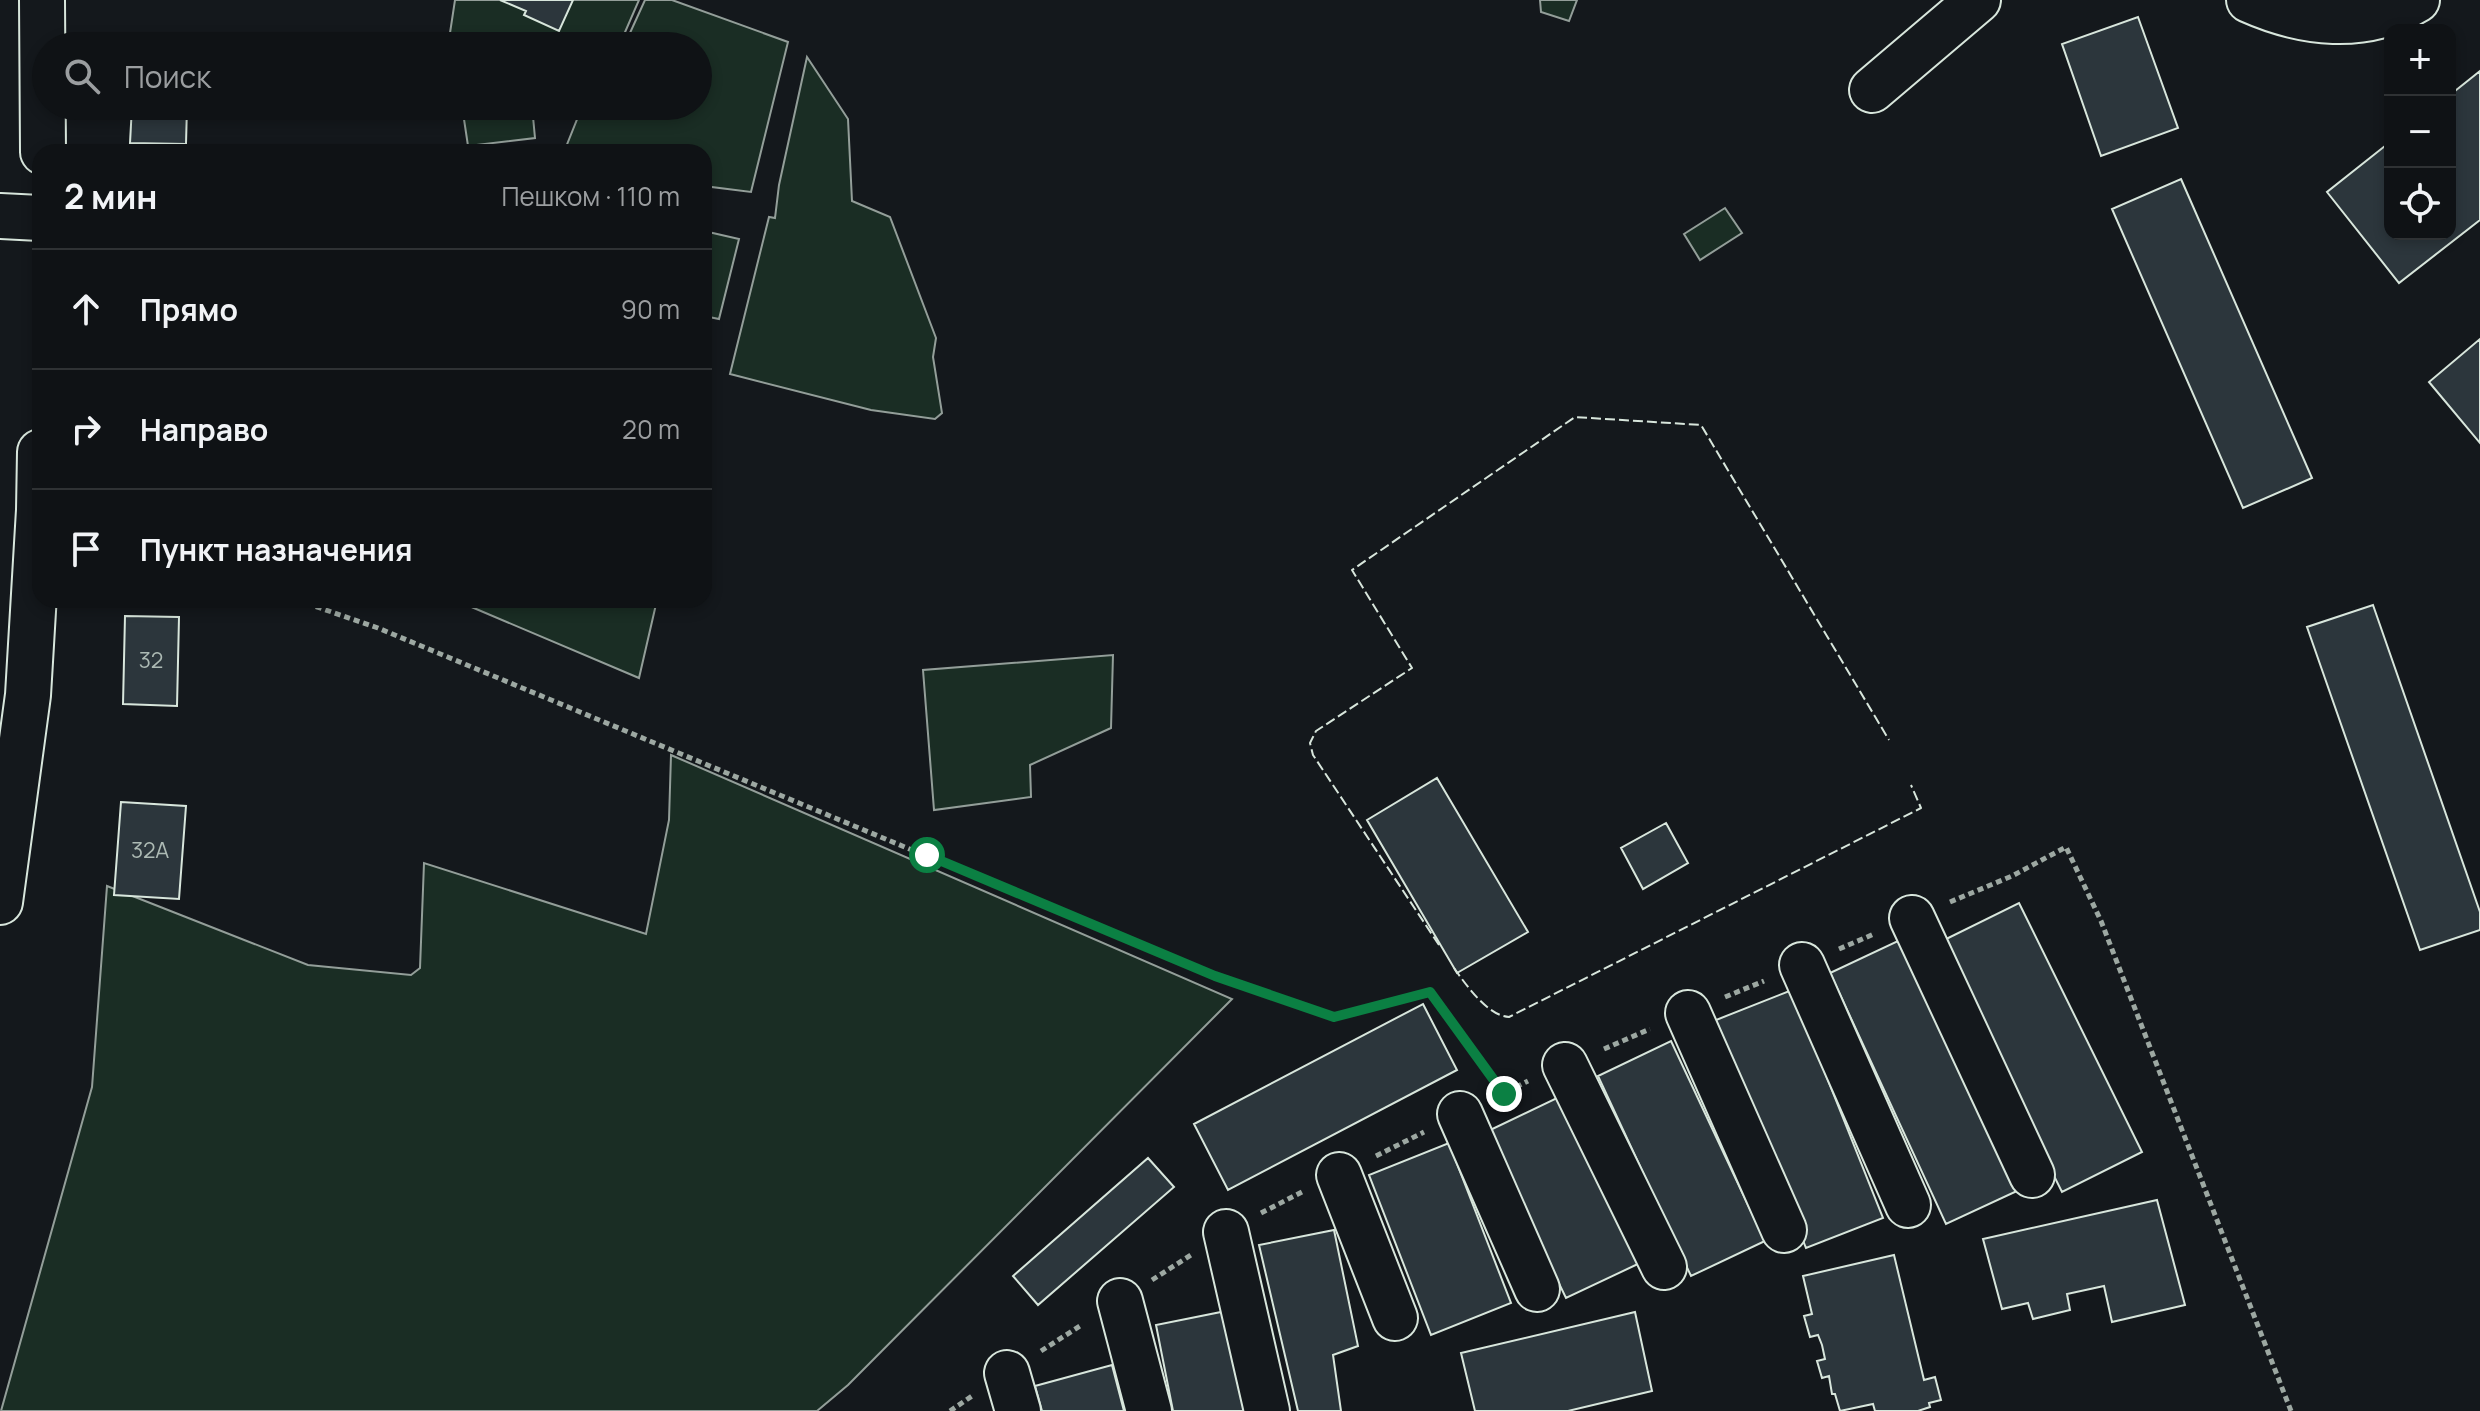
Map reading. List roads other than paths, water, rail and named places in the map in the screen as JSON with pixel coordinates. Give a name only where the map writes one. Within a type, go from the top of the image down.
[{"type":"street","points":[[42,0],[42,32]]},
{"type":"street","points":[[1872,90],[1978,0]]},
{"type":"street","points":[[2249,0],[2309,19],[2353,23],[2404,8],[2417,0]]},
{"type":"street","points":[[43,120],[43,144]]},
{"type":"street","points":[[0,216],[32,218]]},
{"type":"street","points":[[0,902],[28,695],[33,608]]},
{"type":"street","points":[[1912,918],[2032,1175]]},
{"type":"street","points":[[1802,965],[1908,1205]]},
{"type":"street","points":[[1688,1013],[1784,1230]]},
{"type":"street","points":[[1565,1065],[1664,1267]]},
{"type":"street","points":[[1460,1114],[1537,1289]]},
{"type":"street","points":[[1339,1175],[1395,1318]]},
{"type":"street","points":[[1226,1232],[1267,1411]]},
{"type":"street","points":[[1120,1301],[1149,1411]]}]
